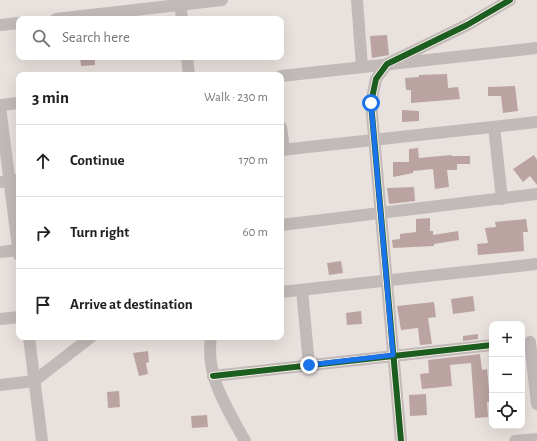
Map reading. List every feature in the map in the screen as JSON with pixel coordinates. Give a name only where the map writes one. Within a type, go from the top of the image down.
[{"type":"street","points":[[78,16],[181,2],[222,0]]},
{"type":"street","points":[[357,0],[362,67]]},
{"type":"street","points":[[401,441],[371,103],[376,79],[386,64],[467,25],[510,0]]},
{"type":"street","points":[[181,2],[182,16]]},
{"type":"street","points":[[0,25],[16,23]]},
{"type":"street","points":[[284,76],[537,48]]},
{"type":"street","points":[[187,60],[189,72]]},
{"type":"street","points":[[16,103],[0,106],[16,228]]},
{"type":"street","points":[[284,150],[537,122]]},
{"type":"street","points":[[494,127],[502,198]]},
{"type":"street","points":[[284,226],[537,194]]},
{"type":"street","points":[[0,252],[16,252]]},
{"type":"street","points":[[284,292],[386,282],[537,264]]},
{"type":"street","points":[[302,290],[309,365]]},
{"type":"street","points":[[0,319],[16,317]]},
{"type":"street","points":[[29,340],[42,441]]},
{"type":"street","points":[[0,385],[34,381],[87,340]]},
{"type":"street","points":[[210,340],[208,352],[213,376],[220,396],[245,441]]},
{"type":"street","points":[[530,342],[537,404]]},
{"type":"street","points":[[213,376],[489,345]]},
{"type":"street","points":[[515,441],[537,439]]},
{"type":"building","points":[[387,35],[389,55],[372,58],[370,36]]},
{"type":"building","points":[[80,60],[95,60],[95,65],[81,66]]},
{"type":"building","points":[[447,74],[448,88],[458,87],[460,99],[411,103],[411,90],[406,90],[405,78],[419,77],[419,75]]},
{"type":"building","points":[[515,86],[518,111],[503,113],[501,96],[488,96],[488,87]]},
{"type":"building","points":[[402,110],[419,111],[419,121],[402,122]]},
{"type":"building","points":[[418,148],[419,158],[451,155],[470,156],[470,164],[457,164],[457,170],[447,170],[449,187],[435,189],[433,169],[413,171],[413,173],[393,177],[393,162],[409,162],[409,149]]},
{"type":"building","points":[[534,155],[537,160],[537,185],[530,176],[523,182],[513,169]]},
{"type":"building","points":[[414,187],[415,201],[389,204],[387,188]]},
{"type":"building","points":[[430,218],[430,231],[433,231],[433,235],[458,231],[459,240],[434,244],[434,246],[393,248],[392,240],[400,239],[400,234],[416,232],[416,219]]},
{"type":"building","points":[[526,219],[528,232],[523,232],[524,251],[478,255],[477,244],[488,243],[485,228],[496,227],[495,222]]},
{"type":"building","points":[[341,261],[343,273],[329,275],[327,263]]},
{"type":"building","points":[[473,296],[475,311],[453,314],[451,299]]},
{"type":"building","points":[[434,302],[436,317],[428,318],[432,344],[420,345],[418,328],[401,330],[397,306]]},
{"type":"building","points":[[361,311],[362,324],[347,325],[346,313]]},
{"type":"building","points":[[478,334],[478,339],[463,341],[463,336]]},
{"type":"building","points":[[148,351],[149,362],[146,363],[148,374],[139,376],[133,353]]},
{"type":"building","points":[[480,354],[482,370],[487,369],[489,389],[489,402],[487,402],[488,417],[475,418],[471,363],[450,365],[452,386],[422,389],[420,374],[429,373],[428,360]]},
{"type":"building","points":[[119,391],[120,407],[108,408],[107,392]]},
{"type":"building","points":[[426,394],[427,415],[410,416],[409,395]]},
{"type":"building","points":[[207,415],[208,427],[192,428],[191,416]]},
{"type":"cycle path","points":[[401,441],[371,103],[376,79],[387,64],[467,25],[510,0]]},
{"type":"cycle path","points":[[213,376],[489,345]]},
{"type":"route","points":[[309,365],[393,355],[371,103]]}]
